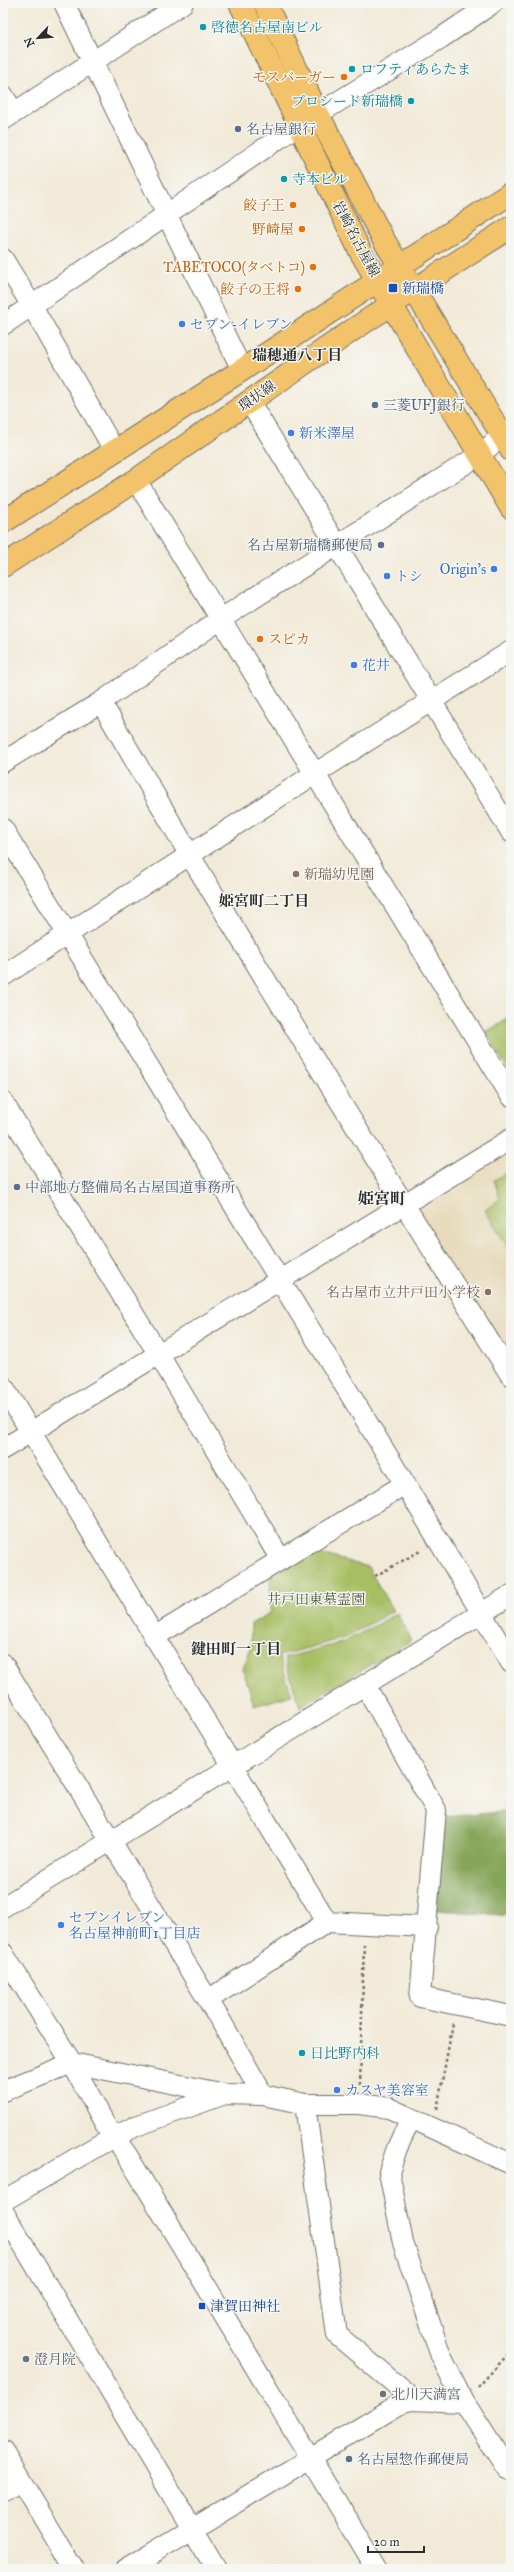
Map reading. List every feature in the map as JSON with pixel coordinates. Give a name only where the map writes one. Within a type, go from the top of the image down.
[{"type":"main road","name":"岩崎名古屋線","points":[[240,3],[361,253],[511,508]]},
{"type":"main road","name":"岩崎名古屋線","points":[[265,3],[318,114],[382,237],[508,438]]},
{"type":"main road","points":[[3,522],[242,370],[511,193]]},
{"type":"main road","name":"環状線","points":[[3,566],[136,480],[392,304],[511,227]]},
{"type":"street","points":[[64,3],[242,370]]},
{"type":"street","points":[[3,95],[8,116],[183,3]]},
{"type":"street","points":[[318,114],[441,38],[493,3]]},
{"type":"street","points":[[3,325],[299,126]]},
{"type":"street","points":[[3,259],[32,306],[114,450]]},
{"type":"street","points":[[249,402],[511,832]]},
{"type":"street","points":[[3,762],[101,702],[221,620],[337,545],[508,438]]},
{"type":"street","points":[[136,480],[316,773],[511,1096]]},
{"type":"street","points":[[3,976],[189,854],[431,700],[511,651]]},
{"type":"street","points":[[101,702],[189,854],[511,1376]]},
{"type":"street","points":[[3,829],[278,1280],[405,1484],[480,1614],[511,1663]]},
{"type":"street","points":[[3,1102],[159,1355],[281,1560]]},
{"type":"street","points":[[3,1448],[159,1355],[278,1280],[405,1205],[511,1139]]},
{"type":"street","points":[[3,1386],[327,1922]]},
{"type":"street","points":[[154,1637],[405,1484]]},
{"type":"street","points":[[3,1907],[231,1765],[511,1596]]},
{"type":"street","points":[[3,1664],[208,2000],[263,2095]]},
{"type":"street","points":[[365,1685],[436,1810],[420,1997],[511,2016]]},
{"type":"street","points":[[208,2000],[327,1922],[427,1927]]},
{"type":"street","points":[[3,1953],[72,2063],[114,2137],[378,2569]]},
{"type":"street","points":[[3,2090],[72,2063],[225,2094],[263,2095],[305,2104],[359,2104],[389,2108],[433,2129],[486,2151],[511,2164]]},
{"type":"street","points":[[3,2201],[114,2137],[136,2126],[225,2094]]},
{"type":"street","points":[[305,2104],[337,2335],[406,2393],[411,2400]]},
{"type":"street","points":[[411,2118],[397,2148],[389,2172],[403,2243],[418,2292],[441,2356],[464,2402],[507,2468],[511,2470]]},
{"type":"street","points":[[3,2211],[194,2529],[216,2569]]},
{"type":"street","points":[[126,2569],[397,2406],[411,2400],[464,2402]]},
{"type":"street","points":[[3,2451],[74,2569]]},
{"type":"street","points":[[3,2491],[21,2481]]},
{"type":"path","points":[[375,1576],[438,1541]]},
{"type":"path","points":[[507,1858],[511,1854]]},
{"type":"path","points":[[359,2104],[364,1924]]},
{"type":"path","points":[[433,2129],[456,2004]]},
{"type":"path","points":[[464,2402],[511,2352]]},
{"type":"shaded area","name":"名古屋市立井戸田小学校","points":[[511,1150],[511,1369],[418,1214],[419,1205]]},
{"type":"green space","points":[[511,1017],[511,1075],[486,1032]]},
{"type":"green space","points":[[511,1170],[511,1253],[485,1210],[500,1199],[494,1180]]},
{"type":"green space","name":"井戸田東墓霊園","points":[[310,1551],[368,1567],[393,1611],[344,1638],[279,1656],[292,1695],[254,1706],[243,1669],[251,1647],[251,1624],[271,1612],[270,1576]]},
{"type":"green space","points":[[397,1613],[412,1640],[300,1707],[284,1658],[344,1642]]},
{"type":"green space","points":[[511,1811],[511,1916],[435,1910],[442,1817]]},
{"type":"place","name":"啓徳名古屋南ビル","points":[[203,27]]},
{"type":"place","name":"ロフティあらたま","points":[[352,69]]},
{"type":"place","name":"モスバーガー","points":[[344,77]]},
{"type":"place","name":"プロシード新瑞橋","points":[[411,101]]},
{"type":"place","name":"名古屋銀行","points":[[238,129]]},
{"type":"place","name":"寺本ビル","points":[[284,179]]},
{"type":"place","name":"餃子王","points":[[293,205]]},
{"type":"place","name":"野崎屋","points":[[302,229]]},
{"type":"place","name":"TABETOCO(タベトコ)","points":[[313,267]]},
{"type":"place","name":"新瑞橋","points":[[393,288]]},
{"type":"place","name":"餃子の王将","points":[[298,289]]},
{"type":"place","name":"セブン-イレブン","points":[[182,324]]},
{"type":"place","name":"三菱UFJ銀行","points":[[375,405]]},
{"type":"place","name":"新米澤屋","points":[[291,433]]},
{"type":"place","name":"名古屋新瑞橋郵便局","points":[[381,545]]},
{"type":"place","name":"Origin's","points":[[494,569]]},
{"type":"place","name":"トシ","points":[[387,576]]},
{"type":"place","name":"スピカ","points":[[260,639]]},
{"type":"place","name":"花井","points":[[354,665]]},
{"type":"place","name":"新瑞幼児園","points":[[296,874]]},
{"type":"place","name":"中部地方整備局名古屋国道事務所","points":[[17,1187]]},
{"type":"place","name":"名古屋市立井戸田小学校","points":[[488,1292]]},
{"type":"place","name":"セブンイレブン 名古屋神前町1丁目店","points":[[61,1925]]},
{"type":"place","name":"日比野内科","points":[[302,2053]]},
{"type":"place","name":"カスヤ美容室","points":[[337,2090]]},
{"type":"place","name":"津賀田神社","points":[[202,2306]]},
{"type":"place","name":"澄月院","points":[[26,2359]]},
{"type":"place","name":"北川天満宮","points":[[383,2394]]},
{"type":"place","name":"名古屋惣作郵便局","points":[[349,2459]]},
{"type":"district","name":"瑞穂通八丁目","points":[[297,355]]},
{"type":"district","name":"姫宮町二丁目","points":[[264,901]]},
{"type":"district","name":"姫宮町","points":[[382,1198]]},
{"type":"district","name":"鍵田町一丁目","points":[[236,1649]]}]
